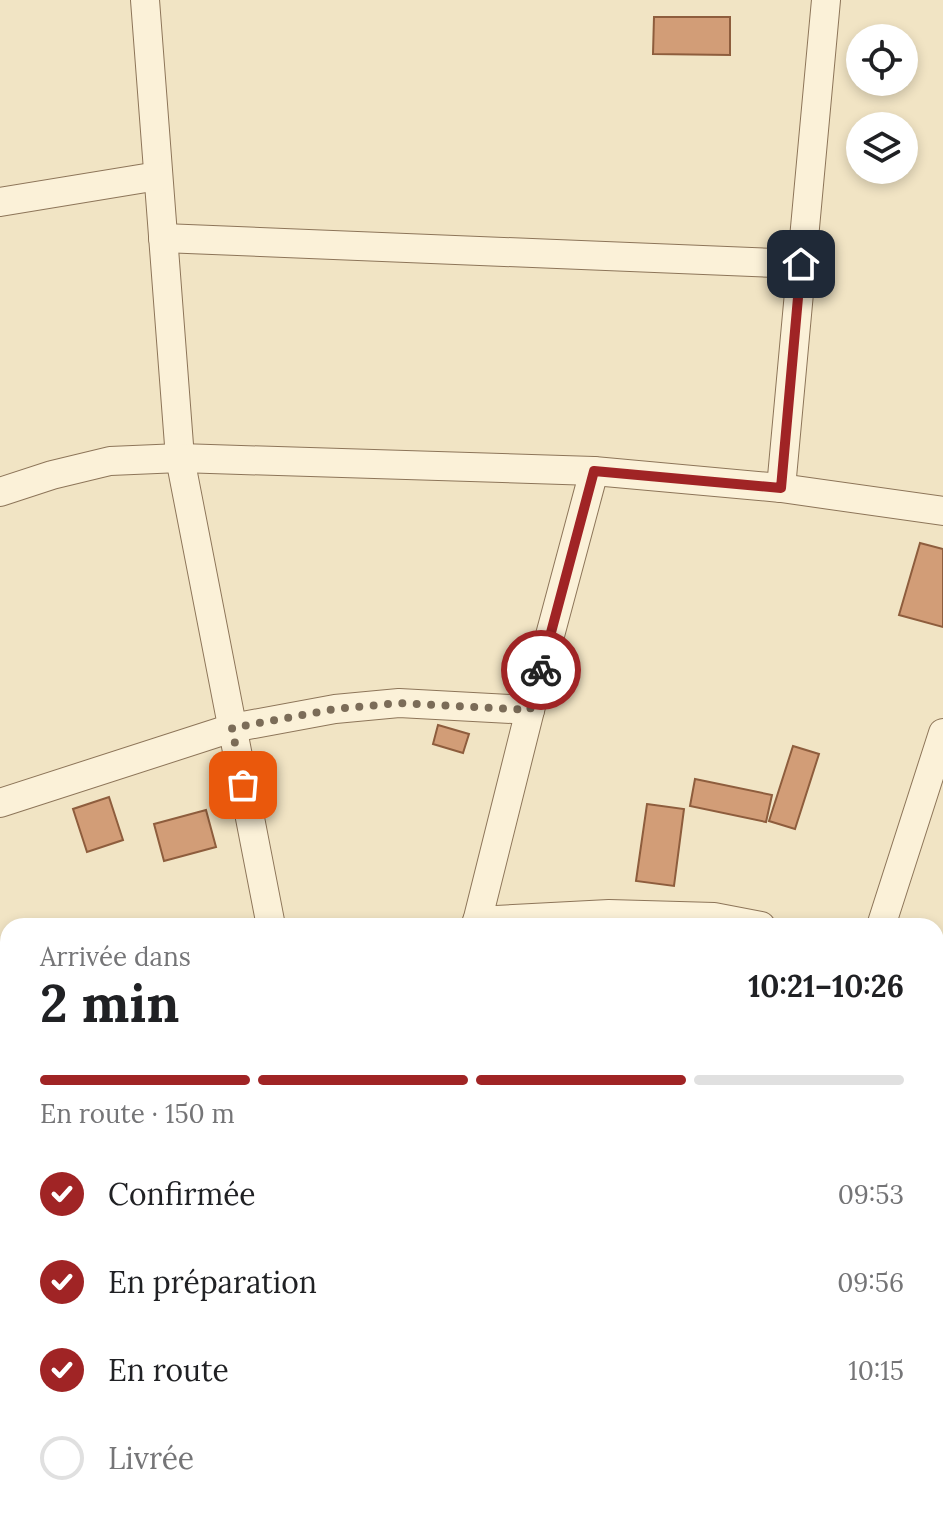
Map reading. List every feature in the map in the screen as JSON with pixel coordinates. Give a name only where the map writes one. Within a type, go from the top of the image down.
[{"type":"street","points":[[145,0],[180,458],[269,918]]},
{"type":"street","points":[[781,488],[826,0]]},
{"type":"street","points":[[0,202],[158,176]]},
{"type":"street","points":[[163,238],[801,264]]},
{"type":"street","points":[[0,492],[110,461],[180,458],[594,471],[939,506]]},
{"type":"street","points":[[477,918],[594,471]]},
{"type":"street","points":[[0,803],[232,728],[335,709],[399,703],[530,710]]},
{"type":"street","points":[[884,918],[943,733]]},
{"type":"street","points":[[550,918],[609,914],[719,918]]},
{"type":"building","points":[[654,17],[730,17],[730,55],[653,54]]},
{"type":"building","points":[[920,543],[943,549],[943,627],[899,615]]},
{"type":"building","points":[[438,725],[469,734],[463,753],[433,744]]},
{"type":"building","points":[[793,746],[819,754],[795,829],[769,821]]},
{"type":"building","points":[[695,779],[772,795],[766,822],[690,806]]},
{"type":"building","points":[[109,797],[123,840],[87,852],[73,809]]},
{"type":"building","points":[[647,804],[684,809],[674,886],[636,881]]},
{"type":"building","points":[[206,810],[216,847],[164,861],[154,824]]},
{"type":"way so far","points":[[243,785],[232,728],[335,709],[399,703],[530,710],[541,670]]},
{"type":"route","points":[[541,670],[594,471],[781,488],[801,264]]}]
